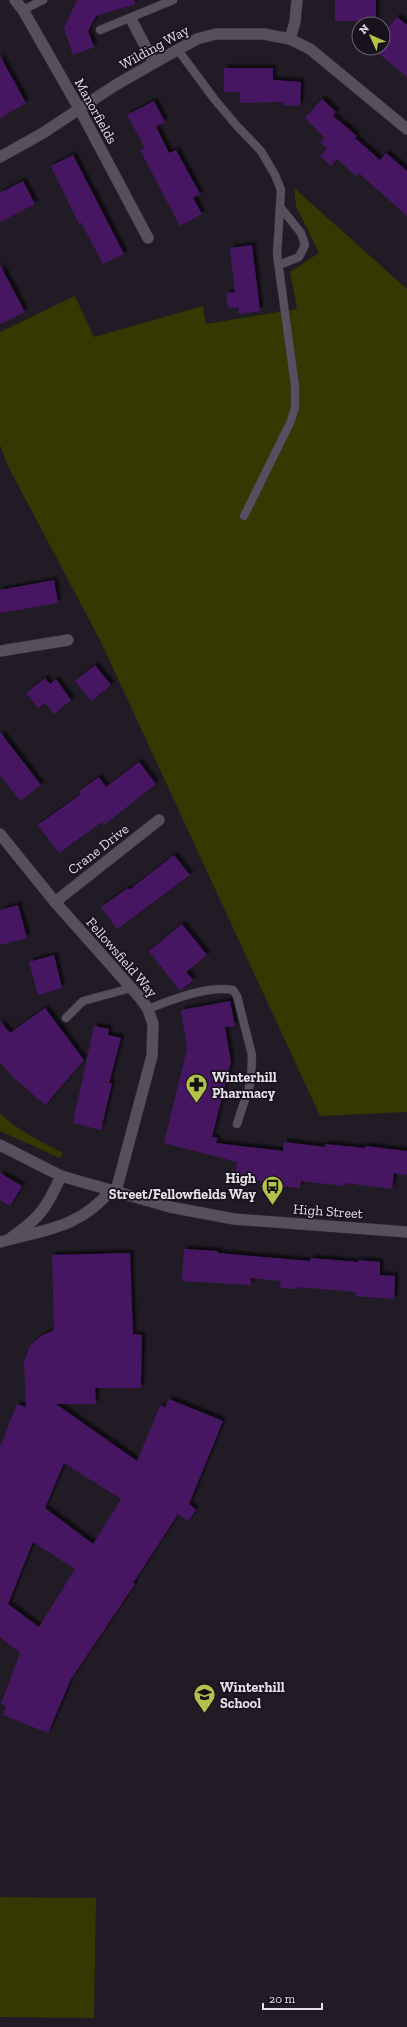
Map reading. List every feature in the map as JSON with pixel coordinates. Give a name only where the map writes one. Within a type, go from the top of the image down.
[{"type":"street","name":"Manorfields","points":[[15,0],[23,10],[80,110],[148,238]]},
{"type":"street","points":[[290,39],[295,22],[297,0]]},
{"type":"street","points":[[131,19],[154,63]]},
{"type":"street","name":"Wilding Way","points":[[0,157],[80,110],[114,86],[154,63],[197,39],[216,34],[264,34],[290,39],[310,49],[407,129]]},
{"type":"street","points":[[0,651],[68,640]]},
{"type":"street","name":"Crane Drive","points":[[55,902],[159,820]]},
{"type":"street","name":"Fellowsfield Way","points":[[0,834],[55,902],[148,1009],[153,1024],[152,1056],[113,1191]]},
{"type":"street","name":"High Street","points":[[0,1145],[61,1176],[170,1207],[234,1219],[407,1232]]},
{"type":"street","points":[[4,1241],[31,1224],[44,1210],[61,1176]]},
{"type":"street","points":[[4,1241],[36,1234],[76,1219],[93,1210],[113,1191]]},
{"type":"lane","points":[[23,10],[43,0]]},
{"type":"lane","points":[[100,30],[131,19],[173,0]]},
{"type":"lane","points":[[178,50],[215,100],[261,151],[275,175],[281,190],[281,208],[277,237],[279,265],[295,386],[295,408],[290,423],[244,516]]},
{"type":"lane","points":[[279,265],[299,257],[305,245],[301,233],[281,208]]},
{"type":"lane","points":[[66,1018],[83,1001],[131,988]]},
{"type":"lane","points":[[148,1009],[188,995],[225,988],[233,990],[237,996],[252,1055],[250,1081],[237,1124]]},
{"type":"green space","points":[[294,188],[407,289],[407,1112],[320,1116],[101,642],[9,468],[0,445],[0,332],[75,296],[94,337],[203,306],[206,324],[297,309],[290,272],[319,253],[296,206]]},
{"type":"green space","points":[[0,1113],[22,1130],[63,1153],[60,1158],[0,1131]]},
{"type":"green space","points":[[0,1897],[96,1898],[94,2018],[0,2017]]},
{"type":"building","points":[[77,0],[134,0],[135,4],[96,16],[88,31],[94,47],[73,55],[64,28]]},
{"type":"building","points":[[335,0],[376,0],[376,16],[351,16],[351,21],[335,21]]},
{"type":"building","points":[[397,17],[407,25],[407,77],[382,56],[391,56],[391,24]]},
{"type":"building","points":[[0,56],[26,103],[0,118]]},
{"type":"building","points":[[224,68],[273,68],[273,80],[301,82],[300,106],[282,105],[283,102],[240,103],[240,92],[224,92]]},
{"type":"building","points":[[322,99],[336,112],[333,116],[357,136],[355,138],[380,160],[386,153],[407,171],[407,216],[359,173],[356,176],[337,159],[331,166],[320,156],[327,148],[320,142],[324,137],[305,118]]},
{"type":"building","points":[[154,101],[165,122],[156,127],[169,153],[176,150],[200,194],[193,198],[202,214],[180,226],[140,150],[145,148],[127,115]]},
{"type":"building","points":[[73,155],[124,254],[103,264],[81,222],[79,224],[51,166]]},
{"type":"building","points":[[23,181],[35,204],[0,222],[0,193]]},
{"type":"building","points":[[252,245],[260,311],[239,314],[238,307],[228,308],[226,293],[235,292],[230,248]]},
{"type":"building","points":[[0,265],[25,312],[0,324]]},
{"type":"building","points":[[54,580],[58,603],[0,613],[0,590]]},
{"type":"building","points":[[95,665],[111,685],[91,701],[75,681]]},
{"type":"building","points":[[45,678],[50,684],[56,679],[71,700],[54,714],[45,703],[38,708],[26,693]]},
{"type":"building","points":[[0,732],[41,785],[20,801],[0,775]]},
{"type":"building","points":[[139,762],[156,784],[104,825],[102,822],[59,853],[38,825],[81,794],[79,791],[99,777],[106,787]]},
{"type":"building","points":[[174,855],[190,875],[117,929],[101,907],[128,888],[129,890]]},
{"type":"building","points":[[18,905],[27,938],[0,945],[0,910]]},
{"type":"building","points":[[182,924],[207,955],[186,972],[193,980],[180,991],[149,951]]},
{"type":"building","points":[[54,955],[62,988],[38,995],[29,962]]},
{"type":"building","points":[[230,1001],[235,1026],[225,1027],[231,1062],[212,1137],[218,1138],[216,1143],[283,1151],[284,1142],[325,1147],[325,1144],[365,1148],[365,1146],[407,1151],[407,1175],[394,1173],[392,1189],[345,1183],[345,1186],[301,1181],[300,1188],[260,1184],[261,1181],[235,1178],[237,1162],[164,1143],[187,1049],[181,1010]]},
{"type":"building","points":[[45,1008],[84,1060],[45,1105],[12,1076],[0,1062],[0,1021],[10,1033]]},
{"type":"building","points":[[94,1026],[109,1029],[108,1035],[121,1038],[109,1083],[112,1083],[101,1130],[73,1123]]},
{"type":"building","points":[[0,1173],[22,1186],[10,1206],[0,1200]]},
{"type":"building","points":[[184,1249],[218,1251],[218,1253],[310,1261],[311,1258],[358,1262],[358,1260],[380,1262],[380,1275],[395,1276],[394,1299],[355,1296],[356,1292],[298,1287],[297,1289],[280,1288],[281,1281],[251,1278],[251,1285],[182,1281]]},
{"type":"building","points":[[130,1253],[133,1334],[142,1335],[141,1388],[95,1388],[96,1404],[56,1404],[137,1461],[160,1406],[165,1407],[169,1399],[223,1421],[189,1504],[196,1510],[188,1521],[178,1514],[133,1583],[135,1584],[71,1679],[48,1733],[3,1715],[6,1706],[1,1704],[20,1653],[0,1637],[0,1447],[17,1404],[26,1407],[24,1362],[30,1346],[41,1336],[54,1330],[52,1255]],"holes":[[[64,1463],[121,1499],[93,1544],[45,1508]],[[33,1542],[75,1569],[39,1627],[8,1604]]]},
{"type":"place","name":"Winterhill Pharmacy","points":[[197,1104]]},
{"type":"place","name":"High Street/Fellowfields Way","points":[[272,1206]]},
{"type":"place","name":"Winterhill School","points":[[204,1714]]}]
